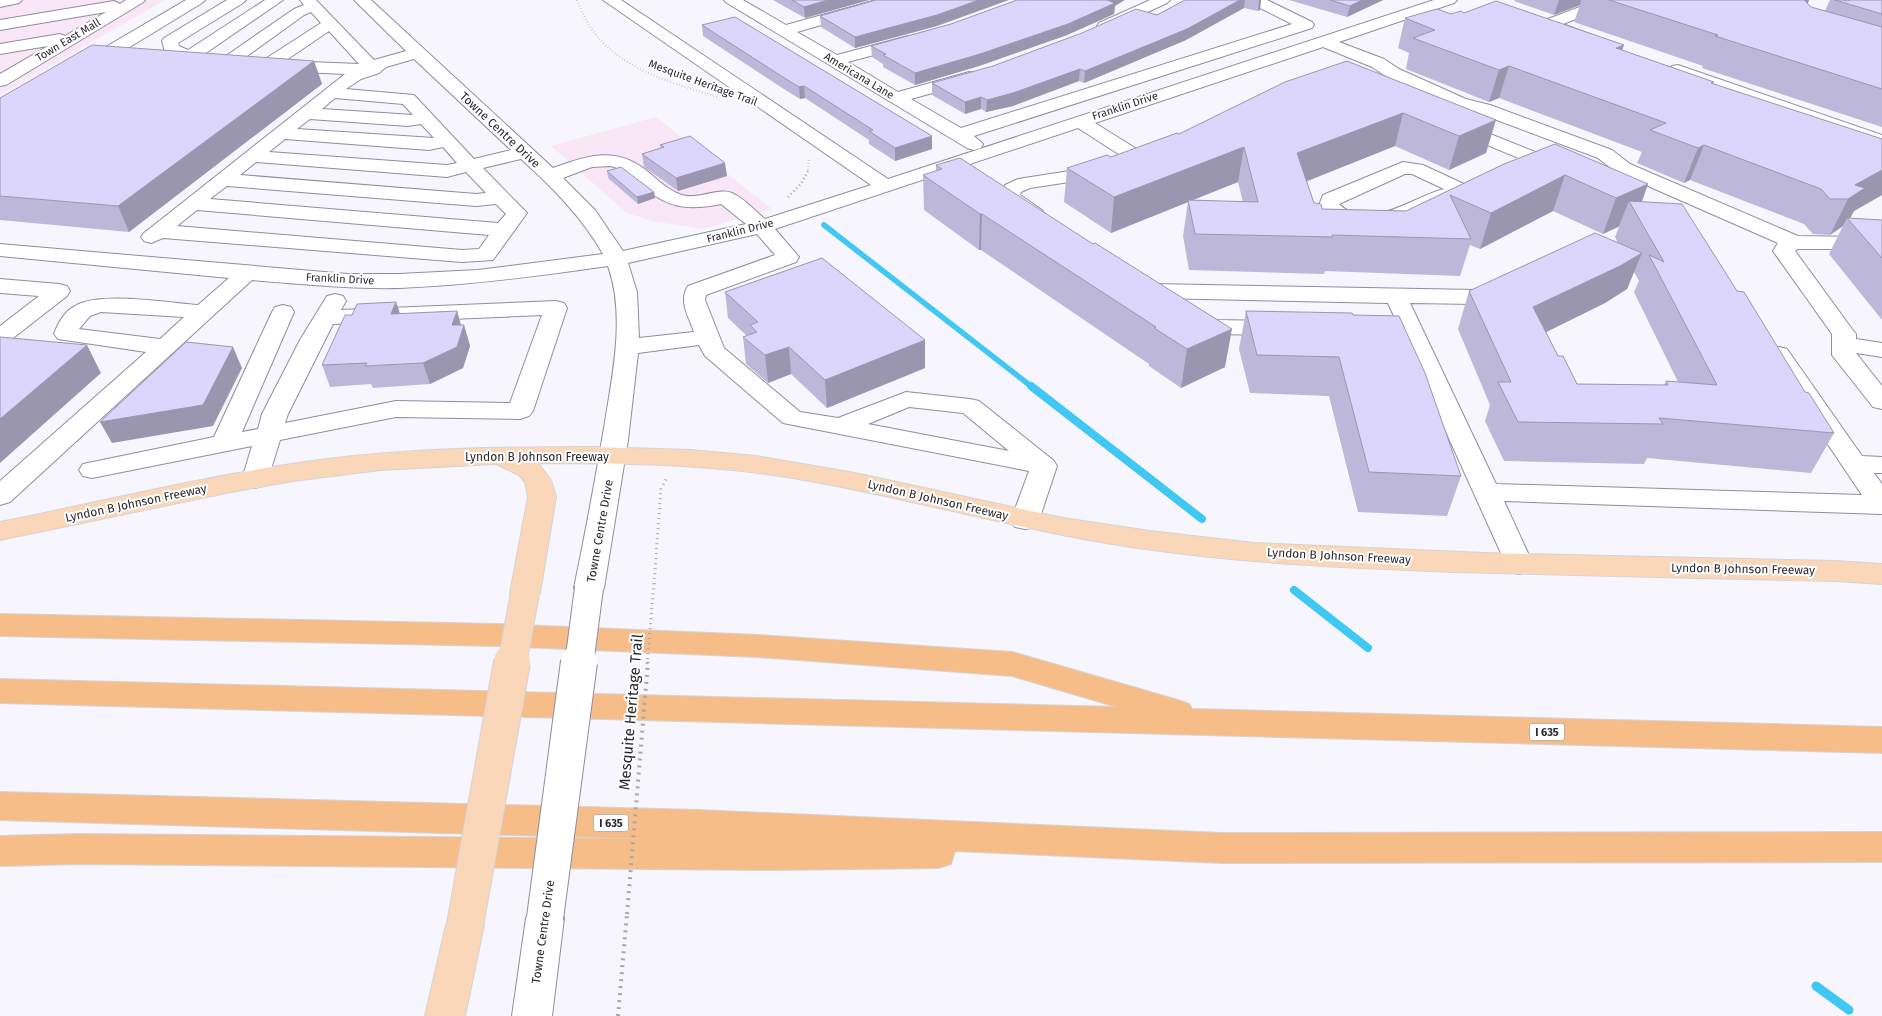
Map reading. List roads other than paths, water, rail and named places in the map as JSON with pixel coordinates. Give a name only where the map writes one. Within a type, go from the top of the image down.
[{"type":"highway","points":[[0,625],[497,635],[758,646],[1012,664],[1212,724]]},
{"type":"highway","name":"I 635","points":[[0,691],[1882,740]]},
{"type":"highway","name":"I 635","points":[[0,806],[698,825],[1222,848],[1882,847]]},
{"type":"highway","points":[[0,851],[78,849],[771,855],[1222,848]]},
{"type":"main road","points":[[445,1016],[466,925],[542,497],[538,480],[528,469],[499,456]]},
{"type":"main road","name":"Lyndon B Johnson Freeway","points":[[0,531],[72,517],[169,494],[345,465],[423,458],[613,456],[675,458],[753,464],[836,477],[1025,520],[1199,547],[1300,555],[1519,564],[1835,571],[1882,574]]},
{"type":"street","points":[[0,2],[14,0]]},
{"type":"street","points":[[0,14],[78,0]]},
{"type":"street","points":[[74,73],[196,0]]},
{"type":"street","points":[[132,39],[170,41],[238,0]]},
{"type":"street","points":[[190,56],[275,0]]},
{"type":"street","name":"Towne Centre Drive","points":[[362,0],[550,176],[592,220],[615,259],[623,278],[628,310],[627,347],[613,456],[589,588],[532,1016]]},
{"type":"street","points":[[611,0],[886,186]]},
{"type":"street","name":"Americana Lane","points":[[732,0],[986,152]]},
{"type":"street","points":[[783,30],[893,0]]},
{"type":"street","points":[[1092,32],[1162,0]]},
{"type":"street","points":[[958,135],[1306,25],[1255,0]]},
{"type":"street","points":[[1603,44],[1556,28],[1554,22],[1608,0]]},
{"type":"street","points":[[0,25],[134,2]]},
{"type":"street","name":"Town East Mall","points":[[0,81],[134,2]]},
{"type":"street","points":[[227,62],[311,3],[373,69]]},
{"type":"street","points":[[1395,3],[1418,11]]},
{"type":"street","name":"Franklin Drive","points":[[0,250],[247,273],[400,282],[478,277],[615,259],[886,186],[1323,41],[1418,11],[1452,3]]},
{"type":"street","points":[[0,36],[100,21]]},
{"type":"street","points":[[268,65],[330,23]]},
{"type":"street","points":[[834,61],[926,36]]},
{"type":"street","points":[[0,49],[74,37]]},
{"type":"street","points":[[1540,38],[1586,55]]},
{"type":"street","points":[[170,41],[171,49],[190,56],[227,62],[322,69],[373,69],[385,71],[423,58]]},
{"type":"street","points":[[1323,41],[1378,63],[1393,73],[1460,103],[1484,109],[1605,154],[1623,168],[1796,243]]},
{"type":"street","points":[[0,61],[43,55]]},
{"type":"street","points":[[1659,63],[1882,141]]},
{"type":"street","points":[[121,262],[331,93],[355,75],[373,69]]},
{"type":"street","points":[[0,74],[19,70]]},
{"type":"street","points":[[896,98],[986,72]]},
{"type":"street","points":[[1390,92],[1414,82]]},
{"type":"street","points":[[158,231],[462,256],[485,255],[517,213],[471,167],[408,98],[331,93]]},
{"type":"street","points":[[306,113],[408,120],[426,118]]},
{"type":"street","points":[[1435,117],[1579,177]]},
{"type":"street","points":[[1079,121],[1141,160]]},
{"type":"street","points":[[1061,127],[1141,160]]},
{"type":"street","points":[[282,133],[428,144],[447,141]]},
{"type":"street","points":[[253,156],[447,171],[471,167],[524,153]]},
{"type":"street","points":[[1509,169],[1535,158]]},
{"type":"street","points":[[550,176],[608,160],[621,162],[665,195],[686,202],[725,197],[755,220],[788,257],[696,291],[694,300],[713,351],[792,418],[1044,466]]},
{"type":"street","points":[[1049,223],[1009,197],[1012,189],[1025,183],[1095,174],[1141,160]]},
{"type":"street","points":[[1403,168],[1416,169],[1468,186],[1382,220],[1358,221],[1335,214],[1329,205],[1330,199],[1403,168]]},
{"type":"street","points":[[223,180],[476,200],[501,197]]},
{"type":"street","points":[[193,204],[504,230]]},
{"type":"street","points":[[1882,232],[1862,243],[1788,243],[1784,251],[1844,334],[1844,355],[1882,402]]},
{"type":"street","points":[[255,479],[275,414],[312,340],[348,280],[370,248]]},
{"type":"street","points":[[0,496],[247,273]]},
{"type":"street","points":[[1298,329],[1211,327],[1146,285],[1396,296],[1477,297]]},
{"type":"street","points":[[0,286],[59,291],[5,329]]},
{"type":"street","points":[[1396,296],[1519,564]]},
{"type":"street","points":[[165,347],[66,334],[70,323],[82,311],[100,305],[205,312]]},
{"type":"street","points":[[92,470],[396,410],[520,411],[556,308],[326,317]]},
{"type":"street","points":[[224,444],[283,312]]},
{"type":"street","points":[[1346,330],[1413,332]]},
{"type":"street","points":[[1766,336],[1882,504]]},
{"type":"street","points":[[627,347],[708,337]]},
{"type":"street","points":[[268,344],[312,340]]},
{"type":"street","points":[[1844,344],[1882,350]]},
{"type":"street","points":[[840,426],[906,398],[970,406],[1044,466]]},
{"type":"street","points":[[1854,464],[1882,466]]},
{"type":"street","points":[[1025,520],[1044,466]]},
{"type":"street","points":[[1486,492],[1882,504]]},
{"type":"waterway","points":[[824,225],[1032,387]]},
{"type":"waterway","points":[[1031,386],[1202,519]]},
{"type":"waterway","points":[[1294,590],[1368,648]]},
{"type":"waterway","points":[[1816,986],[1849,1010]]}]
